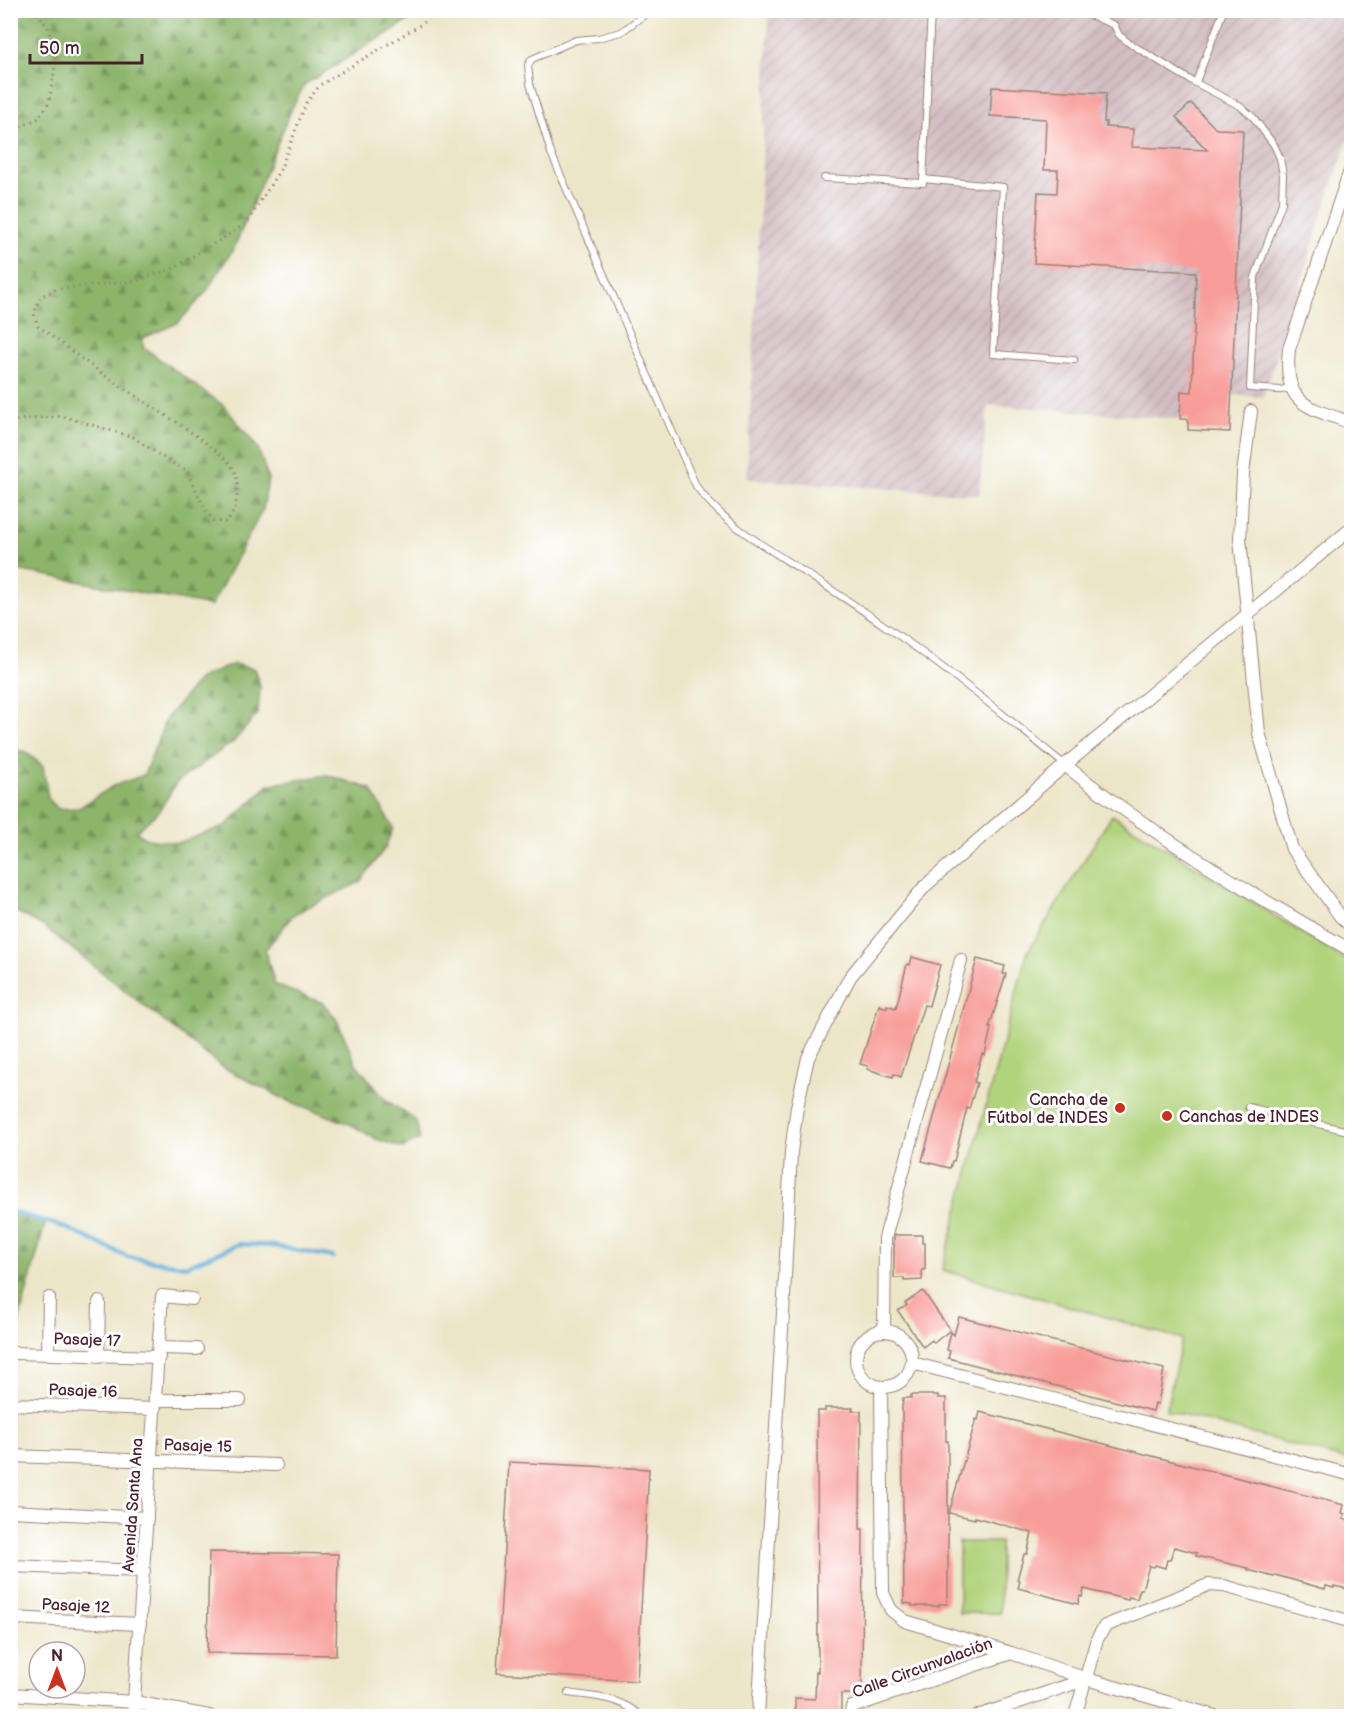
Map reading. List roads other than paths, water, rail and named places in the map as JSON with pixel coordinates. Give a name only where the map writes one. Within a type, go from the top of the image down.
[{"type":"street","points":[[1352,165],[1289,349],[1287,369],[1291,388],[1303,404],[1352,423]]},
{"type":"street","points":[[1251,411],[1243,474],[1240,539],[1259,733],[1292,849],[1340,916],[1352,927]]},
{"type":"street","points":[[758,1716],[783,1320],[791,1152],[796,1107],[808,1058],[850,977],[925,886],[1065,765],[1352,528]]},
{"type":"street","points":[[1065,765],[1112,801],[1264,901],[1352,951]]},
{"type":"street","points":[[884,1330],[885,1238],[961,960]]},
{"type":"street","name":"Avenida Santa Ana","points":[[133,1716],[162,1296],[192,1299]]},
{"type":"street","points":[[48,1354],[49,1298]]},
{"type":"street","points":[[98,1356],[99,1302]]},
{"type":"street","points":[[884,1330],[894,1332],[909,1344],[912,1363],[905,1378],[898,1384],[881,1387],[872,1385],[858,1371],[855,1362],[856,1352],[859,1343],[866,1336],[884,1330]]},
{"type":"street","name":"Pasaje 17","points":[[14,1353],[98,1356],[197,1349]]},
{"type":"street","points":[[912,1363],[1352,1474]]},
{"type":"street","points":[[881,1387],[883,1593],[891,1610],[905,1621],[1011,1653]]},
{"type":"street","name":"Pasaje 16","points":[[10,1404],[156,1404],[240,1400]]},
{"type":"street","name":"Pasaje 15","points":[[10,1456],[276,1465]]},
{"type":"street","points":[[10,1511],[147,1518]]},
{"type":"street","points":[[10,1566],[144,1571]]},
{"type":"street","points":[[1075,1716],[1097,1639],[1105,1626],[1208,1585],[1224,1586],[1352,1622]]},
{"type":"street","name":"Pasaje 12","points":[[10,1618],[140,1624]]},
{"type":"street","name":"Calle Circunvalación","points":[[850,1716],[852,1707],[1011,1653],[1087,1679],[1215,1716]]},
{"type":"street","points":[[978,1716],[1087,1679]]},
{"type":"street","points":[[10,1694],[134,1702],[209,1716]]},
{"type":"lane","points":[[651,10],[621,32],[598,38],[576,40],[532,59],[528,65],[530,84],[551,153],[696,486],[717,512],[753,539],[850,602],[930,658],[986,700],[1065,765]]},
{"type":"lane","points":[[824,178],[923,183],[931,10]]},
{"type":"lane","points":[[1077,10],[1114,25],[1119,34],[1129,43],[1248,112],[1274,145],[1280,158],[1284,181],[1280,211],[1255,277],[1250,388],[1281,390],[1291,388]]},
{"type":"lane","points":[[1196,82],[1222,12]]},
{"type":"lane","points":[[923,179],[1003,187],[993,354],[1074,360]]},
{"type":"lane","points":[[1248,1107],[1352,1132]]},
{"type":"lane","points":[[568,1693],[629,1705],[641,1716]]},
{"type":"waterway","points":[[10,1211],[64,1227],[128,1257],[186,1266],[239,1244],[274,1246],[333,1257]]},
{"type":"place","name":"Cancha de Fútbol de INDES","points":[[1120,1108]]},
{"type":"place","name":"Canchas de INDES","points":[[1167,1116]]}]
